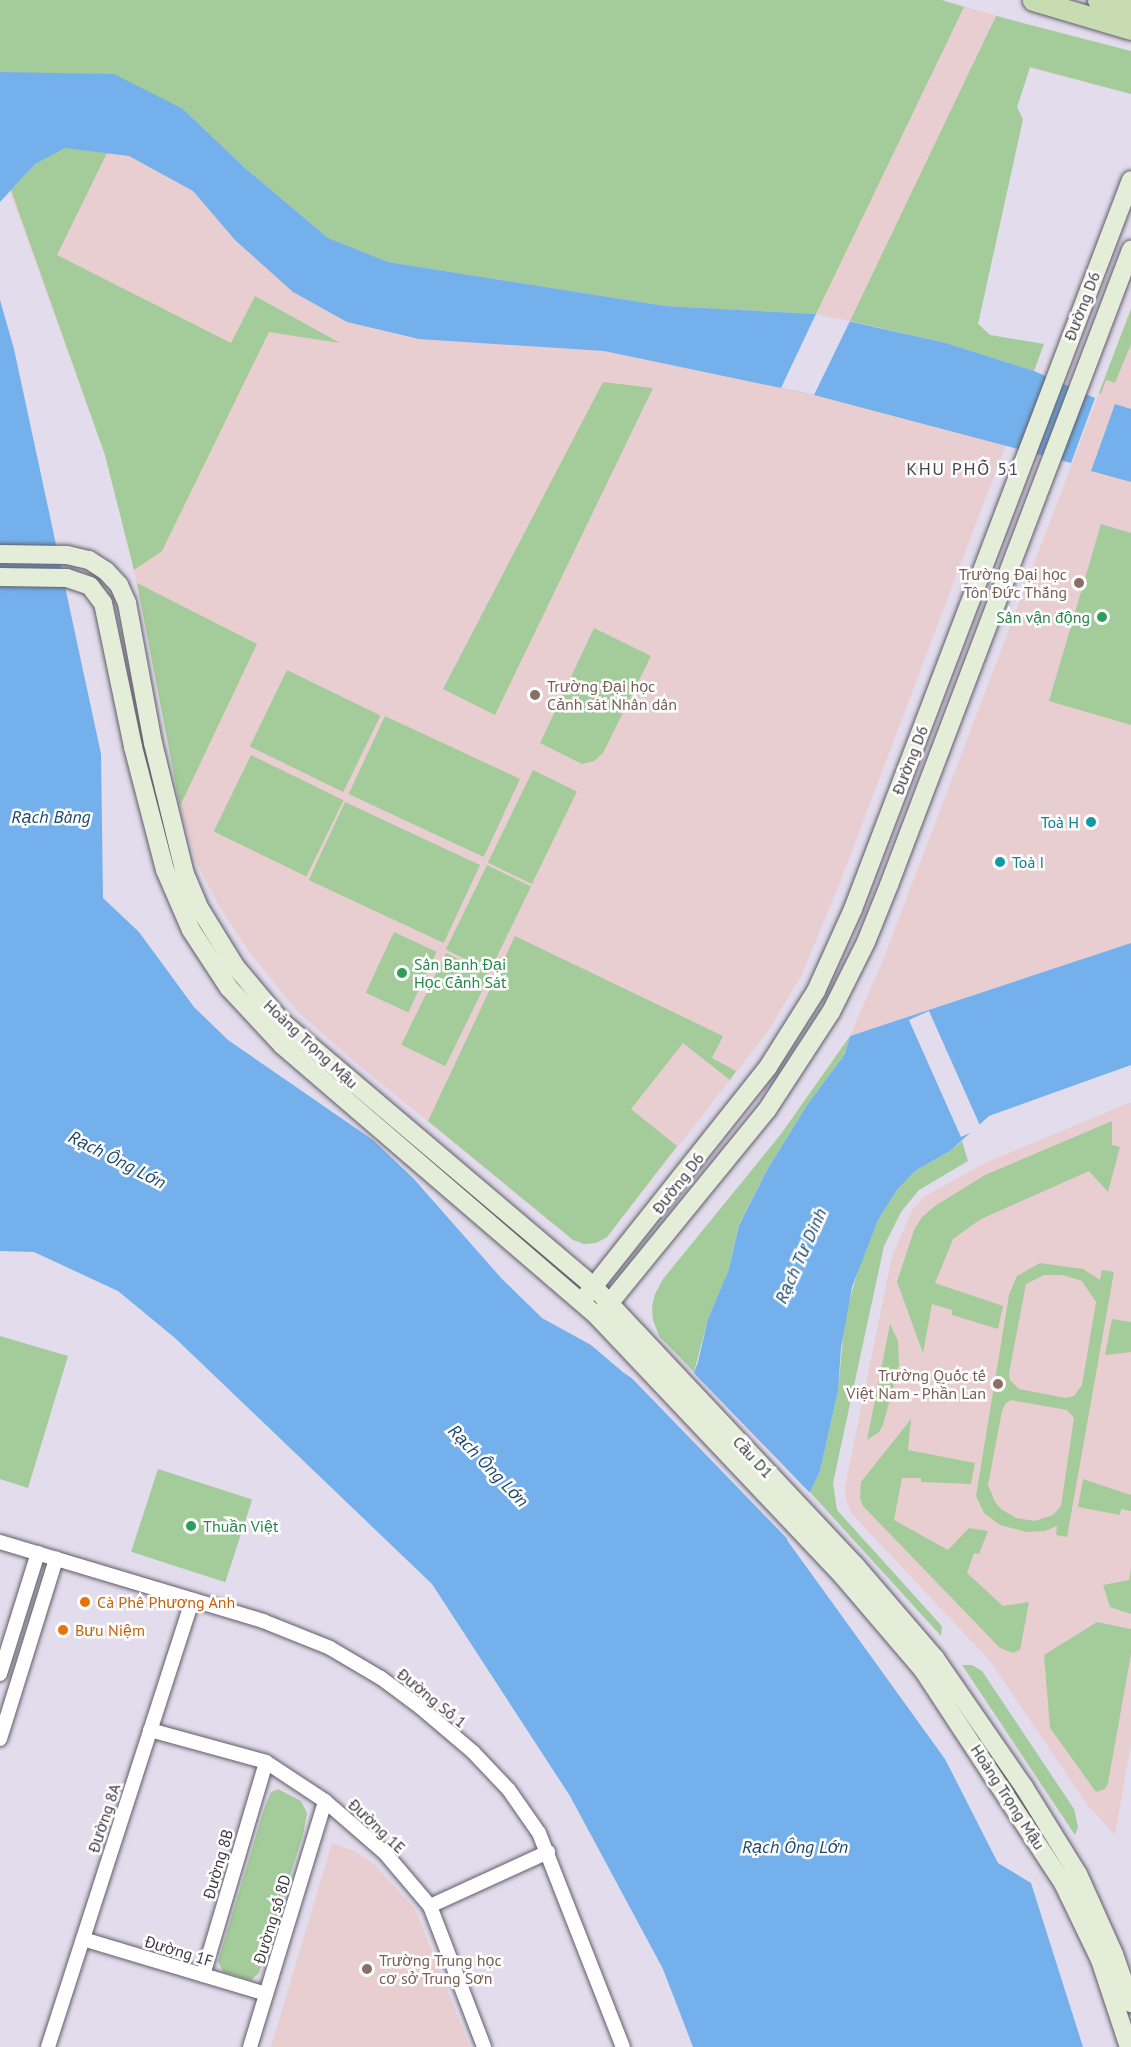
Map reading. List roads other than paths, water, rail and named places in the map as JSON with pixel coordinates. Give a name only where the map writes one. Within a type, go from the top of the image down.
[{"type":"main road","points":[[1033,0],[1131,29]]},
{"type":"main road","points":[[1098,0],[1131,9]]},
{"type":"main road","name":"Đường D6","points":[[581,1302],[768,1067],[816,991],[844,932],[1131,180]]},
{"type":"main road","name":"Đường D6","points":[[604,1311],[766,1110],[831,1012],[866,942],[1131,250]]},
{"type":"main road","points":[[1011,495],[1033,504]]},
{"type":"main road","name":"Hoàng Trọng Mậu","points":[[0,554],[67,555],[89,560],[106,571],[118,585],[126,603],[153,743],[185,874],[200,909],[218,941],[256,992],[282,1022],[334,1068],[594,1287],[604,1311],[647,1357]]},
{"type":"main road","name":"Hoàng Trọng Mậu","points":[[0,577],[67,578],[90,586],[103,603],[133,747],[165,870],[192,930],[229,988],[282,1045],[581,1302],[604,1311]]},
{"type":"main road","points":[[844,932],[866,942]]},
{"type":"main road","name":"Cầu D1","points":[[647,1357],[848,1569]]},
{"type":"main road","name":"Hoàng Trọng Mậu","points":[[848,1569],[930,1665],[1024,1787],[1070,1878],[1114,1954],[1131,2003]]},
{"type":"main road","name":"Hoàng Trọng Mậu","points":[[1070,1878],[1129,2047]]},
{"type":"street","points":[[0,1542],[38,1553],[0,1674]]},
{"type":"street","name":"Đường Số 1","points":[[38,1553],[263,1621],[321,1644],[381,1678],[473,1752],[502,1783],[539,1833],[623,2047]]},
{"type":"street","points":[[0,1739],[56,1559]]},
{"type":"street","name":"Đường 8A","points":[[48,2047],[192,1600]]},
{"type":"street","name":"Đường 1E","points":[[150,1730],[266,1762],[325,1801],[386,1853],[430,1906],[484,2047]]},
{"type":"street","name":"Đường 8B","points":[[203,1975],[266,1762]]},
{"type":"street","name":"Đường số 8D","points":[[250,2047],[325,1801]]},
{"type":"street","points":[[430,1906],[548,1852]]},
{"type":"street","name":"Đường 1F","points":[[83,1938],[266,1994]]},
{"type":"water","points":[[0,72],[114,74],[183,109],[245,168],[328,238],[388,262],[665,306],[816,314],[946,343],[1034,371],[1095,398],[1071,463],[814,395],[604,351],[419,339],[347,322],[293,292],[235,240],[193,191],[129,156],[65,148],[35,164],[0,202]]},
{"type":"water","name":"Rạch Ông Lớn","points":[[0,300],[14,349],[101,754],[103,898],[139,932],[194,1007],[228,1040],[373,1140],[413,1178],[502,1279],[542,1318],[591,1345],[624,1373],[650,1390],[685,1397],[698,1362],[708,1319],[729,1269],[739,1225],[767,1170],[807,1105],[845,1054],[850,1036],[1131,943],[1131,1065],[989,1116],[950,1151],[915,1171],[897,1190],[878,1220],[852,1287],[841,1348],[838,1391],[820,1471],[810,1492],[787,1520],[787,1540],[945,1759],[998,1863],[1031,1883],[1083,2047],[693,2047],[663,1969],[570,1796],[432,1584],[175,1338],[118,1291],[34,1252],[0,1251]]},
{"type":"water","points":[[1115,404],[1131,409],[1131,482],[1091,471]]},
{"type":"place","name":"Trường Đại học Tôn Đức Thắng","points":[[1079,583]]},
{"type":"place","name":"Sân vận động","points":[[1102,617]]},
{"type":"place","name":"Trường Đại học Cảnh sát Nhân dân","points":[[535,695]]},
{"type":"place","name":"Toà H","points":[[1091,822]]},
{"type":"place","name":"Toà I","points":[[1000,862]]},
{"type":"place","name":"Sân Banh Đại Học Cảnh Sát","points":[[402,973]]},
{"type":"place","name":"Trường Quốc tế Việt Nam - Phần Lan","points":[[998,1384]]},
{"type":"place","name":"Thuần Việt","points":[[191,1526]]},
{"type":"place","name":"Cà Phê Phương Anh","points":[[85,1602]]},
{"type":"place","name":"Bưu Niệm","points":[[63,1630]]},
{"type":"place","name":"Trường Trung học cơ sở Trung Sơn","points":[[367,1969]]},
{"type":"district","name":"KHU PHỐ 51","points":[[963,469]]},
{"type":"water label","name":"Rạch Bàng","points":[[51,817]]},
{"type":"water label","name":"Rạch Tư Dinh","points":[[801,1256]]}]
